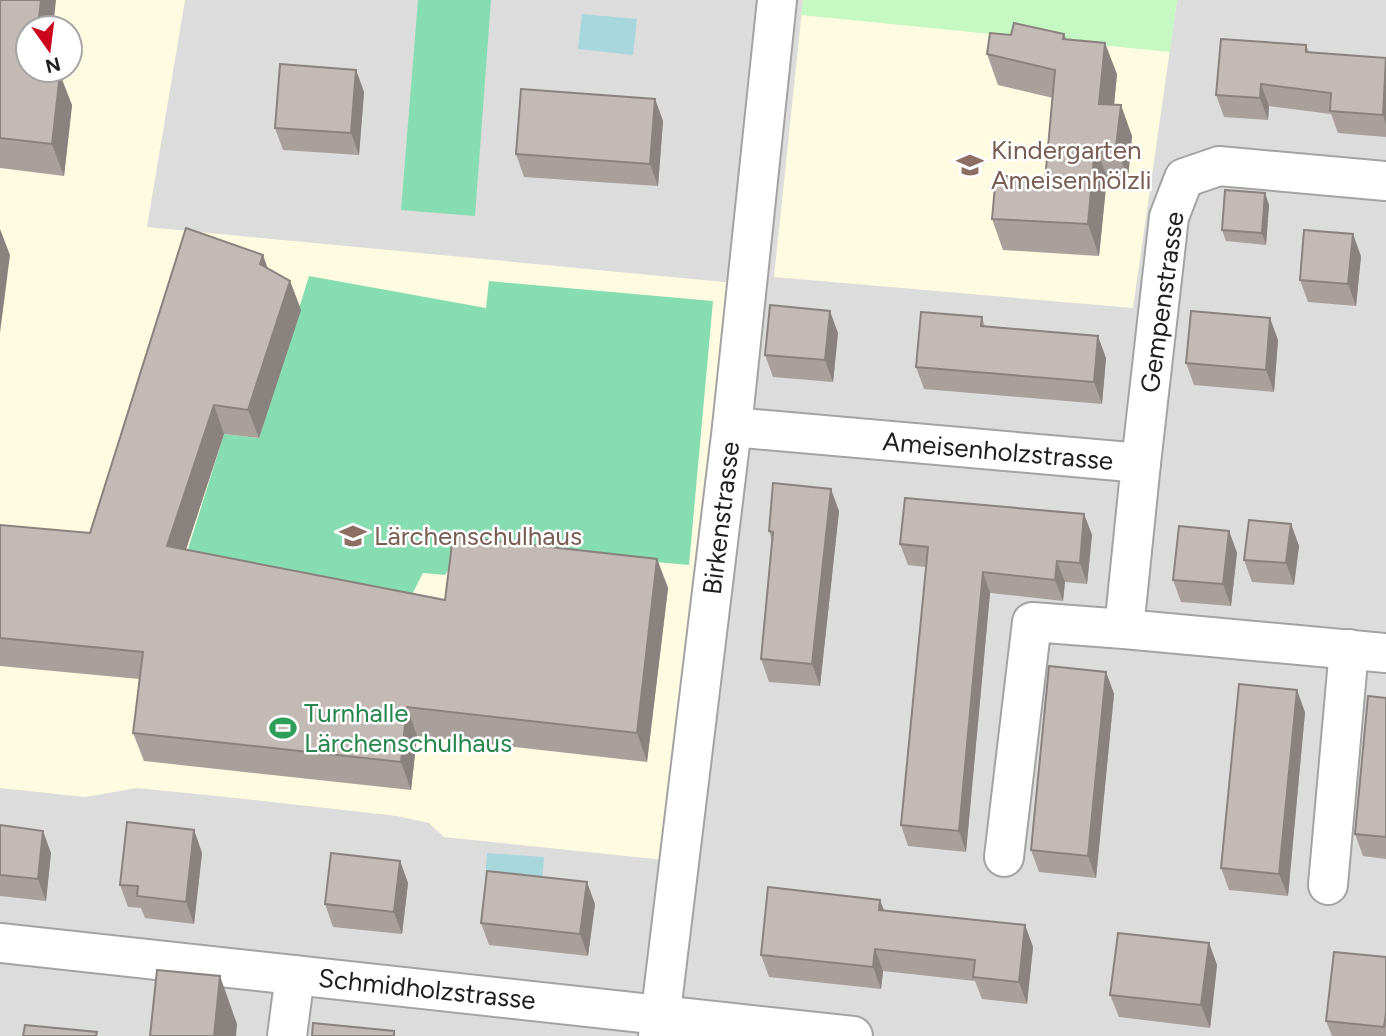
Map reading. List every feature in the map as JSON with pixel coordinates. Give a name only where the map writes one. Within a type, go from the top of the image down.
[{"type":"street","name":"Birkenstrasse","points":[[659,1025],[732,427],[777,0]]},
{"type":"street","name":"Gempenstrasse","points":[[1141,463],[1169,217],[1184,178],[1219,166],[1386,181]]},
{"type":"street","name":"Ameisenholzstrasse","points":[[732,427],[1141,463],[1124,629]]},
{"type":"street","points":[[1004,857],[1032,622],[1124,629],[1368,651],[1328,885]]},
{"type":"street","name":"Schmidholzstrasse","points":[[0,943],[295,975],[659,1025],[853,1036]]},
{"type":"street","points":[[287,1036],[295,975]]},
{"type":"shaded area","points":[[0,0],[1386,0],[1386,1036],[0,1036]]},
{"type":"shaded area","name":"Lärchenschulhaus","points":[[0,0],[185,0],[147,227],[735,283],[665,860],[444,837],[429,823],[397,816],[217,796],[137,788],[85,797],[0,788]]},
{"type":"shaded area","name":"Kindergarten Ameisenhölzli","points":[[803,0],[1177,0],[1133,308],[774,277]]},
{"type":"green space","points":[[418,0],[491,0],[475,216],[401,210]]},
{"type":"green space","points":[[803,0],[1177,0],[1170,52],[801,15]]},
{"type":"green space","points":[[309,276],[486,308],[489,281],[713,301],[689,565],[465,545],[445,575],[423,573],[405,608],[184,562],[224,434],[259,438]]},
{"type":"water","points":[[582,14],[637,19],[633,55],[578,49]]},
{"type":"water","points":[[487,853],[544,857],[542,884],[485,881]]},
{"type":"building","points":[[0,0],[41,0],[40,14],[14,14],[14,84],[59,84],[52,144],[0,138]]},
{"type":"building","points":[[1014,23],[1064,34],[1063,39],[1105,43],[1099,104],[1121,105],[1116,147],[1095,146],[1088,224],[992,219],[996,175],[1045,180],[1055,70],[987,54],[990,33],[1011,35]]},
{"type":"building","points":[[1221,39],[1306,45],[1306,52],[1386,58],[1383,115],[1330,111],[1331,93],[1261,84],[1260,98],[1216,95]]},
{"type":"building","points":[[280,64],[356,70],[351,133],[275,128]]},
{"type":"building","points":[[521,89],[655,99],[650,164],[516,154]]},
{"type":"building","points":[[1225,190],[1265,193],[1262,233],[1222,230]]},
{"type":"building","points":[[186,228],[263,255],[260,264],[290,281],[248,410],[214,405],[167,546],[445,600],[453,536],[657,559],[637,733],[407,707],[401,762],[133,733],[143,652],[0,638],[0,525],[90,533]]},
{"type":"building","points":[[1304,230],[1353,234],[1348,284],[1300,280]]},
{"type":"building","points":[[770,305],[830,311],[825,360],[765,355]]},
{"type":"building","points":[[1191,311],[1270,318],[1266,370],[1186,363]]},
{"type":"building","points":[[921,312],[982,317],[981,326],[1098,336],[1094,382],[916,367]]},
{"type":"building","points":[[773,483],[831,489],[812,664],[761,659],[773,532],[769,531]]},
{"type":"building","points":[[905,498],[1084,514],[1080,563],[1057,561],[1055,580],[983,572],[959,831],[901,825],[928,547],[900,544]]},
{"type":"building","points":[[1249,520],[1291,524],[1286,563],[1244,560]]},
{"type":"building","points":[[1179,526],[1229,531],[1223,584],[1173,580]]},
{"type":"building","points":[[1049,666],[1106,672],[1088,856],[1031,850]]},
{"type":"building","points":[[1239,684],[1297,690],[1279,874],[1221,868]]},
{"type":"building","points":[[1368,696],[1386,698],[1386,837],[1355,834]]},
{"type":"building","points":[[127,822],[194,830],[186,902],[137,896],[138,886],[120,885]]},
{"type":"building","points":[[0,825],[43,831],[38,879],[0,875]]},
{"type":"building","points":[[331,853],[400,861],[394,912],[325,904]]},
{"type":"building","points":[[487,871],[587,882],[580,934],[481,923]]},
{"type":"building","points":[[768,887],[880,900],[879,910],[1025,925],[1019,982],[973,977],[975,960],[875,949],[873,967],[761,955]]},
{"type":"building","points":[[1118,933],[1209,943],[1201,1005],[1110,995]]},
{"type":"building","points":[[1334,952],[1386,957],[1384,1027],[1326,1021]]},
{"type":"building","points":[[157,970],[220,976],[214,1036],[150,1036]]},
{"type":"building","points":[[313,1023],[394,1031],[394,1036],[312,1036]]},
{"type":"building","points":[[25,1025],[97,1032],[96,1036],[23,1036]]},
{"type":"place","name":"Kindergarten Ameisenhölzli","points":[[970,165]]},
{"type":"place","name":"Lärchenschulhaus","points":[[353,536]]},
{"type":"place","name":"Turnhalle Lärchenschulhaus","points":[[283,728]]}]
